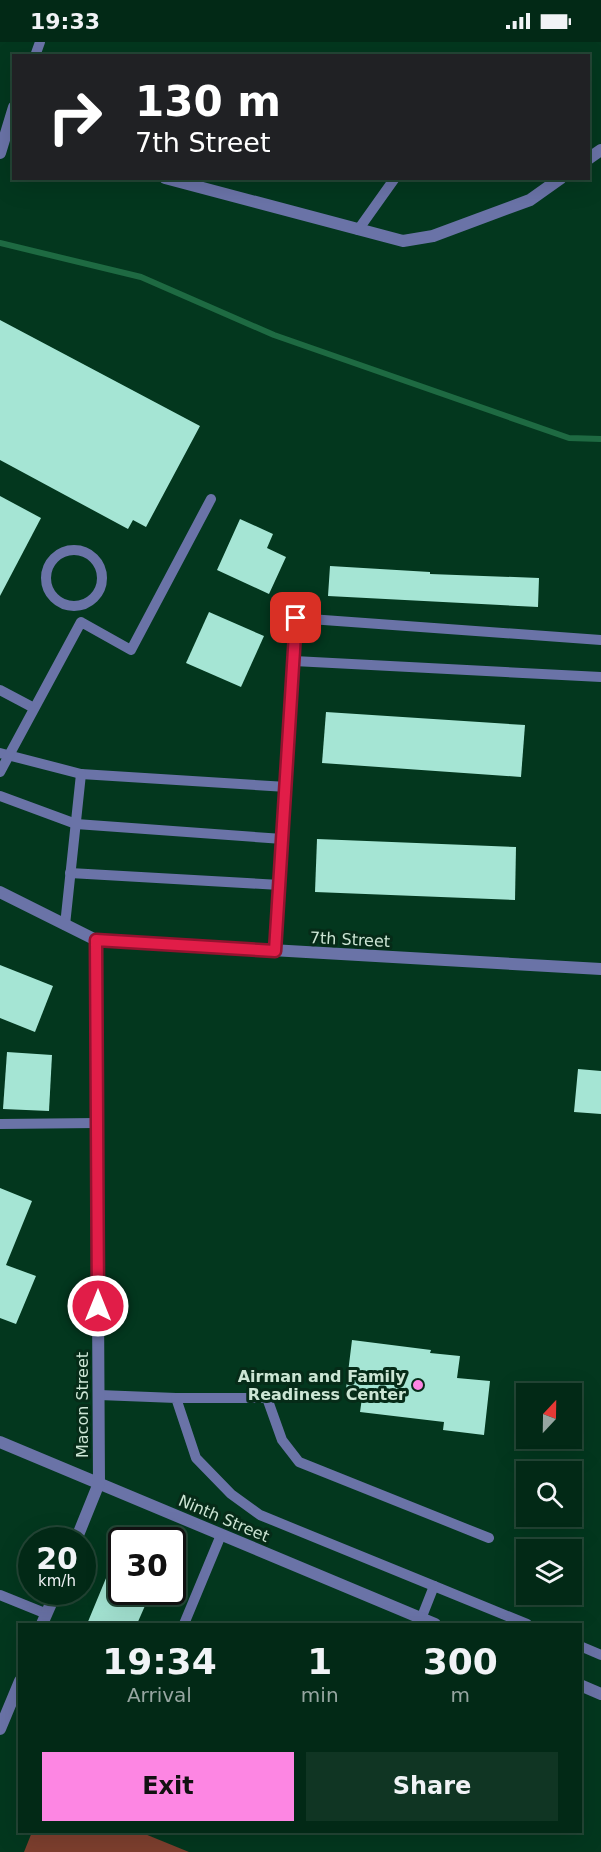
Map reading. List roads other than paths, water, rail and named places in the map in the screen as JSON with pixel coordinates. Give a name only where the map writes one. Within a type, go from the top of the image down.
[{"type":"street","points":[[0,153],[12,114]]},
{"type":"street","points":[[172,180],[403,241],[433,236],[530,200],[558,180]]},
{"type":"street","name":"7th Street","points":[[0,892],[96,940],[601,969]]},
{"type":"street","name":"Macon Street","points":[[81,1527],[99,1483],[96,940]]},
{"type":"street","name":"Ninth Street","points":[[0,1442],[432,1623]]},
{"type":"street","points":[[44,1619],[50,1605]]},
{"type":"street","points":[[0,1729],[4,1708],[18,1686]]},
{"type":"street","points":[[582,1686],[601,1694]]},
{"type":"lane","points":[[358,230],[394,180]]},
{"type":"lane","points":[[81,622],[131,650],[211,499]]},
{"type":"lane","points":[[75,550],[92,557],[101,572],[99,590],[94,598],[78,606],[69,606],[52,597],[45,579],[46,570],[58,555],[75,550]]},
{"type":"lane","points":[[0,772],[4,755],[34,708],[81,622],[78,606]]},
{"type":"lane","points":[[275,951],[296,618],[601,640]]},
{"type":"lane","points":[[294,661],[601,677]]},
{"type":"lane","points":[[0,690],[34,708]]},
{"type":"lane","points":[[4,755],[81,774],[287,787]]},
{"type":"lane","points":[[64,925],[81,774]]},
{"type":"lane","points":[[0,796],[76,824],[283,839]]},
{"type":"lane","points":[[70,873],[280,885]]},
{"type":"lane","points":[[0,1124],[97,1123]]},
{"type":"lane","points":[[99,1395],[267,1398],[282,1440],[299,1462],[489,1538]]},
{"type":"lane","points":[[176,1398],[196,1458],[241,1501],[260,1515],[525,1623]]},
{"type":"lane","points":[[184,1623],[221,1535]]},
{"type":"lane","points":[[421,1619],[434,1586]]},
{"type":"lane","points":[[0,1595],[44,1619]]},
{"type":"lane","points":[[582,1647],[601,1655]]},
{"type":"waterway","points":[[0,243],[141,277],[274,335],[569,438],[601,439]]},
{"type":"place","name":"Airman and Family Readiness Center","points":[[418,1385]]}]
